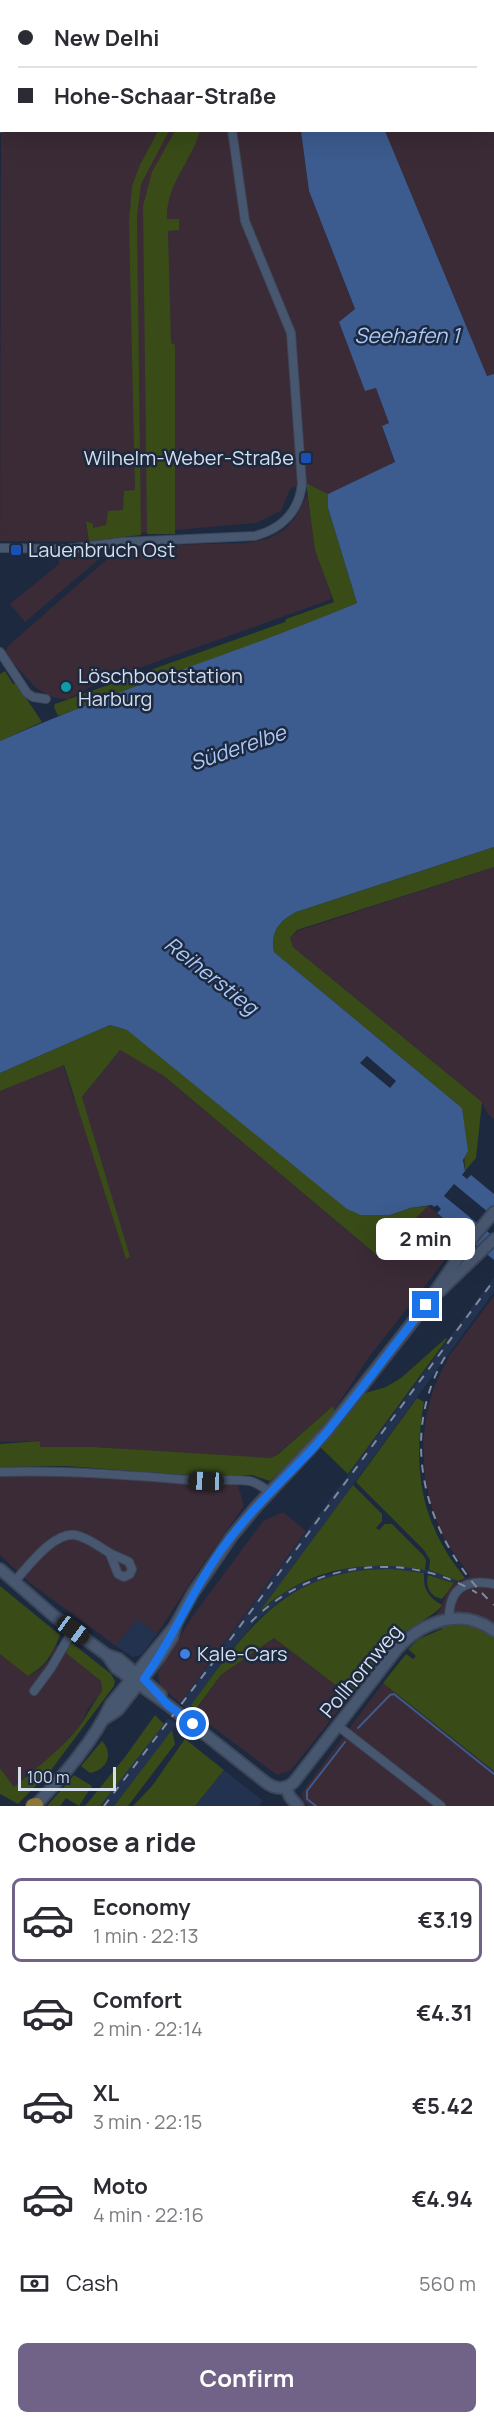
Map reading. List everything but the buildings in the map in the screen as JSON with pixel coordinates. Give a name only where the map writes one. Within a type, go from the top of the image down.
[{"type":"main road","points":[[34,1806],[62,1775],[104,1719],[111,1704],[137,1679],[176,1624],[193,1593],[222,1550],[270,1492],[327,1431],[426,1305],[466,1246],[494,1212]]},
{"type":"main road","points":[[426,1305],[494,1239]]},
{"type":"main road","points":[[0,1569],[73,1630],[107,1655],[113,1665],[137,1679],[264,1781],[272,1786],[288,1787],[298,1806]]},
{"type":"main road","points":[[449,1618],[469,1618],[483,1623],[494,1631]]},
{"type":"main road","name":"Pollhornweg","points":[[288,1787],[403,1643],[423,1628],[449,1618]]},
{"type":"street","points":[[0,548],[66,549],[122,542],[255,536],[274,529],[289,516],[299,499],[302,484],[291,333],[245,221],[232,132]]},
{"type":"street","points":[[0,652],[27,693],[33,697],[46,699]]},
{"type":"street","points":[[0,1472],[40,1471],[149,1475],[191,1480],[243,1480],[259,1484],[270,1492]]},
{"type":"street","points":[[14,1582],[54,1540],[65,1536],[76,1535],[110,1554]]},
{"type":"street","points":[[449,1618],[451,1600],[457,1591],[472,1583],[494,1584]]},
{"type":"street","points":[[34,1691],[51,1668],[73,1630]]},
{"type":"street","points":[[338,1726],[441,1806]]},
{"type":"shaded area","points":[[1,132],[301,132],[309,191],[355,310],[365,391],[376,387],[389,423],[382,427],[395,463],[328,494],[306,483],[290,489],[281,511],[256,523],[131,534],[86,542],[0,541]]},
{"type":"shaded area","points":[[385,132],[494,132],[494,374],[487,376]]},
{"type":"shaded area","points":[[307,495],[316,550],[332,599],[100,682],[68,699],[54,698],[36,688],[4,653],[9,645],[122,546],[247,543],[267,539],[284,530],[295,518]]},
{"type":"shaded area","points":[[105,550],[105,554],[25,622],[10,604],[59,564],[59,559],[52,554]]},
{"type":"shaded area","points":[[494,867],[494,1119],[487,1113],[482,1102],[293,947],[290,938],[297,931]]},
{"type":"shaded area","points":[[120,1050],[164,1076],[378,1256],[428,1206],[464,1236],[369,1357],[335,1409],[333,1406],[274,1457],[268,1459],[94,1447],[40,1447],[40,1439],[38,1441],[0,1442],[0,1091],[63,1064],[74,1099],[82,1097]]},
{"type":"shaded area","points":[[494,1277],[494,1292],[263,1608],[286,1591],[304,1582],[350,1567],[379,1564],[400,1565],[429,1570],[458,1581],[454,1583],[424,1573],[378,1569],[341,1574],[307,1586],[281,1600],[257,1620],[188,1710],[180,1703]]},
{"type":"shaded area","points":[[494,1296],[494,1637],[465,1625],[441,1627],[436,1614],[440,1610],[448,1589],[458,1581],[470,1576],[444,1539],[433,1512],[425,1479],[423,1442],[427,1412],[434,1387],[449,1356]]},
{"type":"shaded area","points":[[34,1474],[238,1485],[244,1506],[157,1634],[137,1619],[116,1646],[30,1583],[0,1555],[0,1475]]},
{"type":"shaded area","points":[[283,1512],[306,1531],[180,1703],[160,1686],[158,1672],[192,1617],[263,1521]]},
{"type":"shaded area","points":[[137,1618],[157,1634],[141,1655],[132,1657],[116,1646]]},
{"type":"shaded area","points":[[274,1638],[350,1696],[291,1770],[277,1775],[194,1713],[221,1675]]},
{"type":"shaded area","points":[[56,1645],[101,1681],[102,1691],[88,1709],[81,1725],[54,1754],[14,1788],[0,1768],[0,1654],[29,1676],[50,1659]]},
{"type":"shaded area","points":[[383,1683],[494,1771],[494,1806],[308,1806],[305,1803],[301,1794]]},
{"type":"shaded area","points":[[168,1718],[177,1724],[114,1806],[100,1806]]},
{"type":"shaded area","points":[[224,1770],[263,1801],[259,1806],[195,1806]]},
{"type":"green space","points":[[157,132],[168,132],[141,184],[137,216],[141,535],[89,541],[86,521],[93,524],[93,528],[106,525],[108,511],[123,510],[124,491],[135,490],[129,222],[132,186]]},
{"type":"green space","points":[[174,132],[200,132],[170,195],[167,219],[179,219],[179,230],[168,231],[171,343],[175,345],[175,534],[147,534],[143,206],[152,172]]},
{"type":"green space","points":[[306,483],[328,494],[328,508],[357,603],[285,633],[58,716],[55,704],[285,622],[286,619],[334,602],[315,550]]},
{"type":"green space","points":[[5,671],[13,684],[16,683],[42,722],[0,741],[0,674]]},
{"type":"green space","points":[[494,847],[494,867],[297,930],[290,938],[293,947],[482,1102],[476,1158],[465,1171],[462,1108],[274,952],[273,939],[281,923],[296,912]]},
{"type":"green space","points":[[110,1025],[127,1030],[390,1215],[410,1208],[428,1206],[378,1256],[164,1076],[120,1050],[82,1097],[130,1257],[126,1259],[64,1065],[0,1091],[0,1073]]},
{"type":"green space","points":[[446,1338],[348,1474],[319,1446],[362,1394],[386,1387],[401,1378]]},
{"type":"green space","points":[[417,1398],[424,1402],[419,1451],[424,1495],[438,1537],[465,1578],[458,1581],[429,1570],[430,1560],[424,1550],[356,1482]]},
{"type":"green space","points":[[333,1406],[335,1411],[299,1453],[270,1481],[252,1475],[202,1476],[66,1466],[0,1467],[0,1444],[40,1441],[40,1447],[94,1447],[271,1458]]},
{"type":"green space","points":[[353,1485],[382,1514],[382,1521],[376,1528],[379,1530],[385,1524],[392,1524],[423,1555],[426,1560],[425,1570],[380,1566],[338,1570],[297,1585],[278,1596],[260,1611]]},
{"type":"green space","points":[[392,1569],[424,1573],[427,1592],[442,1605],[435,1613],[395,1639],[388,1634],[385,1638],[391,1643],[350,1696],[274,1638],[221,1675],[196,1709],[191,1705],[251,1628],[296,1591],[323,1579],[355,1571]]},
{"type":"green space","points":[[428,1575],[454,1583],[442,1599],[434,1596],[429,1590]]},
{"type":"green space","points":[[0,1586],[60,1635],[48,1658],[40,1668],[28,1676],[0,1654]]},
{"type":"green space","points":[[456,1625],[474,1627],[494,1637],[494,1771],[383,1683],[406,1654],[413,1659],[416,1656],[408,1649],[419,1639],[442,1629],[441,1627]]},
{"type":"green space","points":[[72,1643],[111,1674],[115,1681],[114,1686],[51,1770],[18,1804],[0,1794],[0,1768],[14,1787],[72,1735],[102,1691],[101,1681],[66,1653],[67,1647]]},
{"type":"green space","points":[[155,1715],[164,1724],[100,1806],[85,1806],[125,1757]]},
{"type":"green space","points":[[172,1730],[175,1744],[128,1806],[114,1806]]},
{"type":"green space","points":[[185,1739],[224,1770],[195,1806],[133,1806],[152,1786]]},
{"type":"green space","points":[[102,1741],[108,1751],[107,1761],[101,1769],[90,1773],[81,1766]]},
{"type":"green space","points":[[74,1775],[92,1786],[79,1806],[66,1798],[60,1806],[47,1806]]},
{"type":"water","points":[[301,132],[385,132],[487,376],[494,374],[494,847],[296,912],[277,928],[273,939],[274,952],[462,1108],[468,1151],[463,1160],[465,1171],[462,1175],[467,1179],[471,1175],[494,1194],[494,1217],[454,1184],[444,1196],[494,1237],[494,1260],[437,1213],[441,1209],[437,1205],[410,1208],[390,1215],[361,1215],[347,1209],[127,1030],[110,1025],[0,1073],[0,741],[44,722],[357,603],[328,508],[328,494],[395,462],[382,426],[389,423],[376,388],[365,391],[339,322],[355,309],[309,191]]},
{"type":"pier","points":[[367,1056],[396,1081],[390,1088],[360,1063]]},
{"type":"waterway","points":[[358,1728],[390,1695],[394,1694],[494,1774]]},
{"type":"waterway","points":[[316,1806],[307,1799],[307,1791],[345,1742]]},
{"type":"railway","points":[[104,1806],[224,1648],[494,1280]]},
{"type":"railway","points":[[445,1357],[430,1389],[423,1422],[421,1455],[426,1488],[436,1521],[451,1552],[471,1580],[494,1605]]},
{"type":"railway","points":[[251,1622],[274,1602],[301,1586],[329,1575],[359,1568],[390,1567],[420,1571],[449,1579],[477,1593]]},
{"type":"place","name":"Wilhelm-Weber-Straße","points":[[306,458]]},
{"type":"place","name":"Lauenbruch Ost","points":[[16,550]]},
{"type":"place","name":"Löschbootstation Harburg","points":[[66,687]]},
{"type":"place","name":"Kale-Cars","points":[[185,1654]]},
{"type":"route","points":[[193,1724],[168,1705],[144,1679],[172,1638],[176,1624],[193,1593],[232,1536],[327,1431],[426,1305]]},
{"type":"water label","name":"Seehafen 1","points":[[407,336]]},
{"type":"water label","name":"Süderelbe","points":[[238,748]]},
{"type":"water label","name":"Reiherstieg","points":[[211,976]]}]
